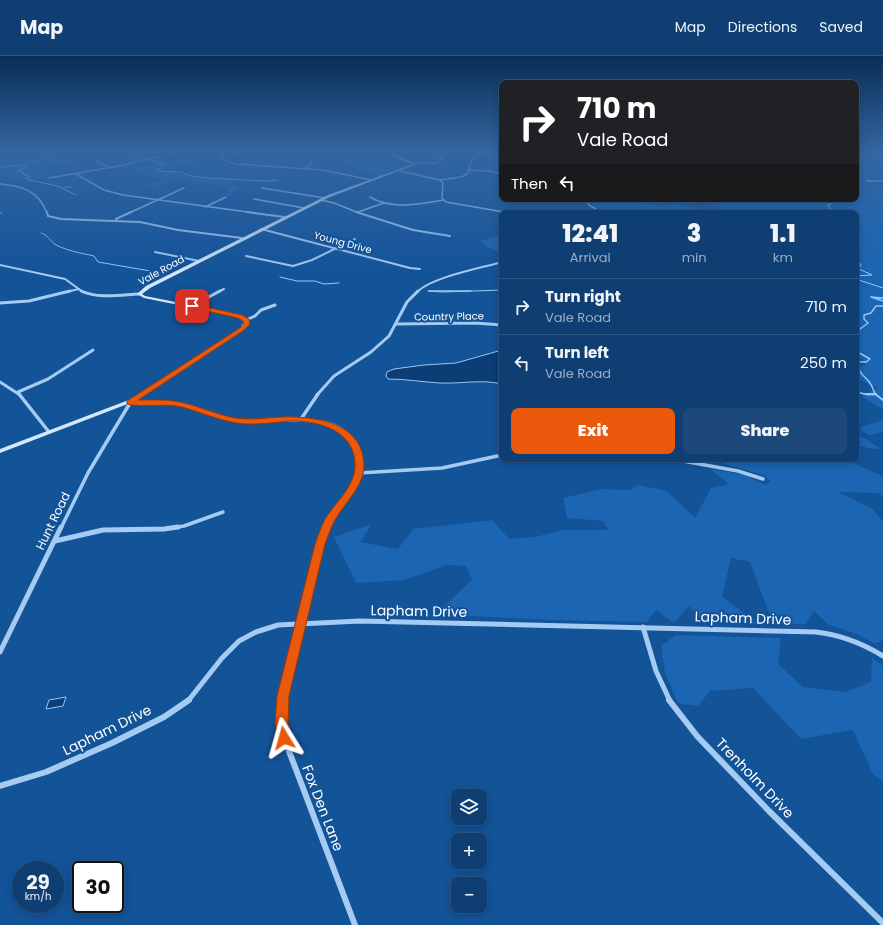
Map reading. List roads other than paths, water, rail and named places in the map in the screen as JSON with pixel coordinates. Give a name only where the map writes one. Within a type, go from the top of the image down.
[{"type":"main road","name":"Vale Road","points":[[246,320],[240,316],[144,297],[139,294],[148,287],[242,238],[284,217],[339,193]]},
{"type":"main road","points":[[0,451],[130,403],[242,329],[247,324],[246,320]]},
{"type":"street","points":[[33,193],[37,200],[44,205],[44,210],[48,216],[61,219],[140,222],[178,230],[242,238]]},
{"type":"street","points":[[111,193],[123,196],[284,217]]},
{"type":"street","points":[[115,220],[173,193]]},
{"type":"street","points":[[287,193],[338,203],[357,212],[421,232],[450,236]]},
{"type":"street","points":[[442,193],[444,200]]},
{"type":"street","points":[[205,207],[226,197]]},
{"type":"street","points":[[370,197],[384,203]]},
{"type":"street","points":[[254,200],[304,208]]},
{"type":"street","points":[[357,212],[384,203],[417,204],[444,200],[456,204],[499,210]]},
{"type":"street","points":[[588,202],[598,210]]},
{"type":"street","name":"Young Drive","points":[[261,229],[410,268],[420,269]]},
{"type":"street","points":[[246,256],[293,266],[312,260],[355,239]]},
{"type":"street","points":[[155,252],[199,261]]},
{"type":"street","points":[[301,419],[318,393],[328,382],[342,370],[379,346],[396,324],[407,302],[425,286],[442,279],[499,263]]},
{"type":"street","points":[[0,265],[65,279],[73,283],[78,289],[94,295],[139,294]]},
{"type":"street","points":[[0,303],[35,300],[78,289]]},
{"type":"street","points":[[192,306],[224,289]]},
{"type":"street","points":[[246,320],[255,316],[260,310],[275,305]]},
{"type":"street","name":"Country Place","points":[[396,324],[477,323],[499,325]]},
{"type":"street","points":[[18,392],[48,379],[94,350]]},
{"type":"street","points":[[0,382],[18,392],[49,432]]},
{"type":"street","points":[[130,403],[159,402],[182,405],[238,421],[301,419],[323,423],[346,433],[354,444],[357,450],[360,466],[359,473],[442,468],[499,455]]},
{"type":"street","name":"Hunt Road","points":[[0,652],[88,473],[130,403]]},
{"type":"street","points":[[689,462],[739,471],[764,478]]},
{"type":"street","name":"Fox Den Lane","points":[[355,925],[287,745],[282,724],[283,696],[300,623],[325,529],[355,483],[359,473]]},
{"type":"street","points":[[55,541],[103,530],[164,529],[184,526],[223,512]]},
{"type":"street","name":"Lapham Drive","points":[[0,786],[46,772],[143,728],[188,701],[222,658],[239,641],[265,628],[278,625],[360,621],[644,627],[828,633],[853,640],[883,656]]},
{"type":"street","name":"Trenholm Drive","points":[[644,627],[652,658],[660,680],[676,710],[753,795],[883,923]]},
{"type":"waterway","points":[[71,193],[76,195]]},
{"type":"waterway","points":[[829,202],[831,204],[827,205],[832,210]]},
{"type":"waterway","points":[[41,233],[56,245],[94,256],[98,262],[162,273]]},
{"type":"waterway","points":[[859,263],[861,264],[859,269]]},
{"type":"waterway","points":[[859,269],[872,275],[859,276]]},
{"type":"waterway","points":[[280,277],[297,281],[315,281],[324,284],[339,283]]},
{"type":"waterway","points":[[859,280],[883,288]]},
{"type":"waterway","points":[[428,291],[499,290]]},
{"type":"waterway","points":[[429,291],[471,291]]},
{"type":"waterway","points":[[883,298],[871,297],[883,301]]},
{"type":"waterway","points":[[859,331],[868,323],[864,319],[864,315],[871,313],[876,306],[883,306]]},
{"type":"waterway","points":[[859,353],[870,359],[866,362],[859,362]]},
{"type":"waterway","points":[[859,369],[870,383],[876,394]]},
{"type":"waterway","points":[[859,393],[865,394]]},
{"type":"waterway","points":[[865,394],[875,394]]},
{"type":"waterway","points":[[865,394],[869,395]]},
{"type":"waterway","points":[[876,395],[883,400]]}]
